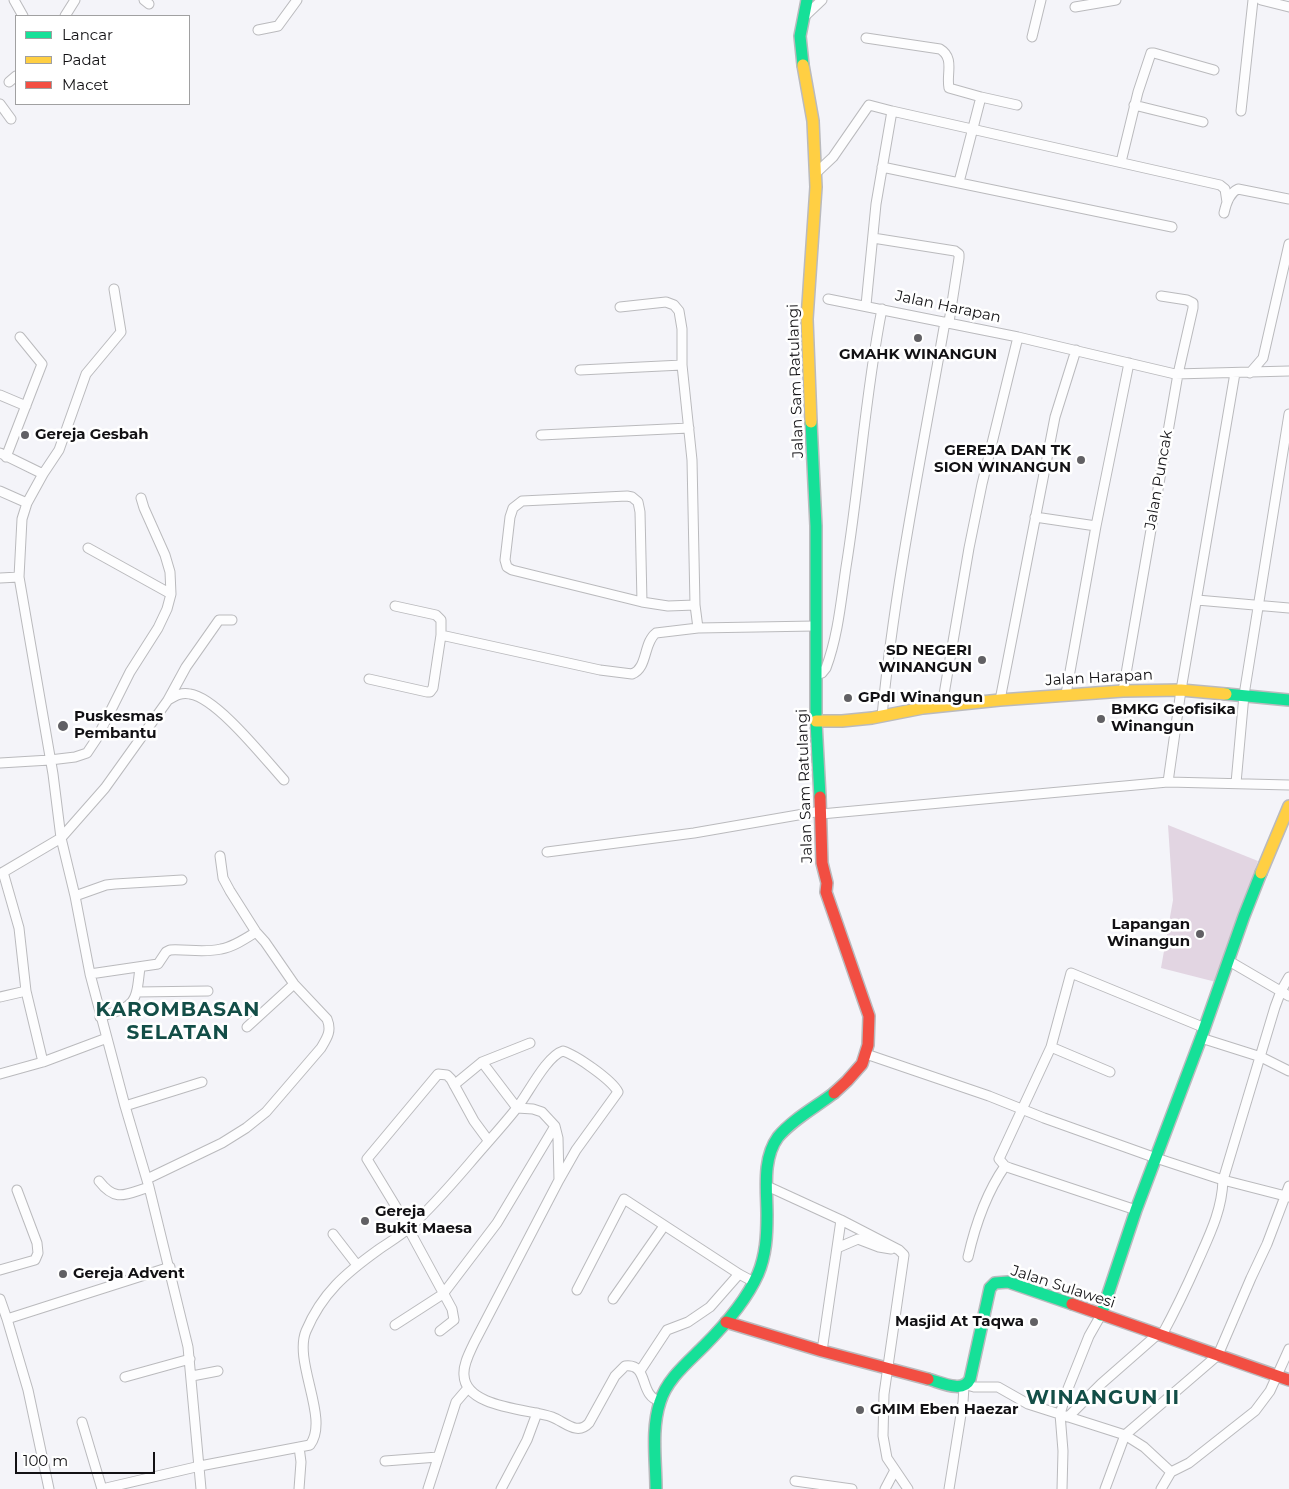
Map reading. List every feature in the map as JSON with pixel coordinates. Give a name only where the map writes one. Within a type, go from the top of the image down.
[{"type":"main road","name":"Jalan Sam Ratulangi","points":[[656,1489],[657,1417],[660,1402],[676,1375],[726,1322],[754,1282],[764,1255],[767,1163],[773,1145],[793,1123],[848,1081],[866,1054],[869,1034],[869,1016],[826,892],[827,883],[822,863],[816,721],[816,526],[807,319],[814,234],[816,173],[812,115],[804,74],[800,36],[807,0]]},
{"type":"main road","name":"Jalan Harapan","points":[[816,721],[842,721],[923,708],[1000,700],[1123,691],[1181,690],[1289,700]]},
{"type":"main road","points":[[1100,1315],[1136,1210],[1203,1033],[1244,916],[1289,806]]},
{"type":"main road","name":"Jalan Sulawesi","points":[[966,1386],[989,1293],[995,1283],[1008,1282],[1289,1380]]},
{"type":"main road","points":[[726,1322],[888,1369],[955,1386],[966,1386]]},
{"type":"street","points":[[14,0],[22,15]]},
{"type":"street","points":[[66,15],[75,0]]},
{"type":"street","points":[[258,30],[278,26],[297,0]]},
{"type":"street","points":[[802,19],[822,0]]},
{"type":"street","points":[[1032,37],[1041,0]]},
{"type":"street","points":[[1075,7],[1116,0]]},
{"type":"street","points":[[1241,111],[1253,0]]},
{"type":"street","points":[[1261,0],[1289,7]]},
{"type":"street","points":[[866,38],[944,51],[949,61],[949,88],[1017,105]]},
{"type":"street","points":[[1121,162],[1134,105],[1145,68],[1152,53],[1214,70]]},
{"type":"street","points":[[959,182],[981,96]]},
{"type":"street","points":[[0,104],[11,119]]},
{"type":"street","points":[[816,173],[833,157],[869,105],[1220,185],[1225,189],[1227,202]]},
{"type":"street","points":[[1134,105],[1203,122]]},
{"type":"street","points":[[866,306],[876,204],[892,111]]},
{"type":"street","points":[[882,167],[1172,227]]},
{"type":"street","points":[[1224,214],[1227,202],[1235,190],[1238,189],[1289,199]]},
{"type":"street","points":[[874,238],[955,251],[958,253],[959,258],[898,585],[882,716]]},
{"type":"street","points":[[1250,372],[1263,358],[1289,244]]},
{"type":"street","points":[[114,289],[122,332],[86,374],[59,450],[27,503],[22,519],[19,577],[50,760],[61,838],[75,896],[90,974],[100,1017],[148,1183],[170,1268],[190,1359],[201,1489]]},
{"type":"street","name":"Jalan Puncak","points":[[1123,691],[1178,374],[1194,306],[1193,303],[1187,300],[1161,296]]},
{"type":"street","points":[[828,299],[882,309]]},
{"type":"street","points":[[620,307],[666,302],[676,306],[680,316],[682,365],[692,460],[695,605],[698,628]]},
{"type":"street","name":"Jalan Harapan","points":[[816,675],[822,673],[826,668],[836,629],[851,540],[882,309],[1018,337],[1178,374],[1289,371]]},
{"type":"street","points":[[20,337],[42,364],[26,406],[3,455],[44,474]]},
{"type":"street","points":[[942,706],[974,520],[1018,337]]},
{"type":"street","points":[[1000,700],[1055,417],[1076,350]]},
{"type":"street","points":[[1263,358],[1270,372]]},
{"type":"street","points":[[1066,694],[1096,526],[1129,363]]},
{"type":"street","points":[[580,370],[682,365]]},
{"type":"street","points":[[1168,782],[1181,690],[1235,373]]},
{"type":"street","points":[[0,395],[26,406]]},
{"type":"street","points":[[1236,783],[1244,696],[1289,414]]},
{"type":"street","points":[[541,435],[689,428]]},
{"type":"street","points":[[0,491],[27,503]]},
{"type":"street","points":[[642,602],[640,512],[638,502],[632,497],[600,496],[522,501],[513,508],[510,517],[505,560],[507,568],[642,602],[668,606],[695,605]]},
{"type":"street","points":[[0,763],[50,760],[75,757],[87,753],[130,672],[158,628],[167,609],[171,594],[170,572],[165,555],[141,498]]},
{"type":"street","points":[[1035,518],[1096,526]]},
{"type":"street","points":[[88,548],[171,594]]},
{"type":"street","points":[[0,578],[19,577]]},
{"type":"street","points":[[1197,600],[1289,608]]},
{"type":"street","points":[[369,679],[430,692],[433,685],[442,622],[436,615],[394,606]]},
{"type":"street","points":[[43,1062],[26,991],[19,928],[2,873],[61,838],[105,788],[168,700],[186,667],[219,620],[232,620]]},
{"type":"street","points":[[441,634],[600,670],[632,674],[636,673],[639,669],[650,639],[656,633],[698,628],[816,626]]},
{"type":"street","points":[[168,700],[185,693],[207,700],[284,780]]},
{"type":"street","points":[[547,852],[694,833],[821,813],[1168,782],[1289,785]]},
{"type":"street","points":[[99,1181],[107,1192],[117,1196],[148,1183],[246,1128],[266,1112],[321,1048],[328,1037],[329,1026],[319,1010],[294,984],[256,932],[230,891],[223,878],[220,856]]},
{"type":"street","points":[[75,896],[115,884],[182,880]]},
{"type":"street","points":[[90,974],[158,964],[166,952],[170,950],[221,950],[238,944],[256,932]]},
{"type":"street","points":[[1229,961],[1285,993]]},
{"type":"street","points":[[100,1017],[132,1004],[137,992],[140,967]]},
{"type":"street","points":[[1136,1210],[1005,1166],[1000,1162],[1000,1155],[1051,1047],[1071,973],[1289,1071]]},
{"type":"street","points":[[1064,1415],[1160,1334],[1182,1297],[1214,1227],[1222,1195],[1223,1180],[1261,1058],[1289,977]]},
{"type":"street","points":[[247,1027],[294,984]]},
{"type":"street","points":[[0,997],[26,991]]},
{"type":"street","points":[[137,992],[208,991]]},
{"type":"street","points":[[0,1074],[43,1062],[107,1038]]},
{"type":"street","points":[[454,1084],[482,1062],[530,1043]]},
{"type":"street","points":[[1051,1047],[1110,1072]]},
{"type":"street","points":[[82,1422],[102,1489],[200,1466],[310,1445],[315,1434],[315,1410],[302,1352],[305,1333],[324,1296],[357,1265],[408,1228],[467,1166],[517,1108],[534,1080],[563,1051],[582,1062],[617,1089],[618,1092],[576,1150],[559,1180],[474,1342],[463,1378],[468,1388],[474,1394],[498,1405],[555,1418],[577,1430],[584,1428],[594,1416],[615,1376],[625,1366],[629,1365],[640,1371],[648,1393],[652,1398],[660,1402]]},
{"type":"street","points":[[866,1054],[1156,1158],[1223,1180],[1288,1197]]},
{"type":"street","points":[[482,1062],[517,1108],[533,1109],[542,1112],[555,1126],[558,1138],[559,1180]]},
{"type":"street","points":[[440,1331],[454,1320],[452,1310],[408,1228],[367,1159],[438,1074],[447,1075],[454,1084],[474,1121],[488,1140]]},
{"type":"street","points":[[125,1106],[202,1082]]},
{"type":"street","points":[[395,1325],[443,1294],[497,1223],[555,1126]]},
{"type":"street","points":[[968,1256],[972,1237],[992,1188],[1005,1166]]},
{"type":"street","points":[[767,1186],[841,1220],[899,1250],[904,1255],[884,1394],[883,1436],[887,1458],[908,1489]]},
{"type":"street","points":[[1105,1489],[1125,1435],[1218,1355],[1288,1197],[1289,1186]]},
{"type":"street","points":[[0,1270],[35,1260],[38,1253],[37,1243],[17,1190]]},
{"type":"street","points":[[577,1290],[624,1199],[738,1274],[754,1282]]},
{"type":"street","points":[[822,1351],[841,1220]]},
{"type":"street","points":[[613,1299],[664,1226]]},
{"type":"street","points":[[333,1234],[357,1265]]},
{"type":"street","points":[[837,1248],[858,1239],[879,1247],[899,1250]]},
{"type":"street","points":[[6,1318],[170,1268]]},
{"type":"street","points":[[640,1371],[667,1330],[688,1322],[710,1307],[738,1274]]},
{"type":"street","points":[[0,1299],[28,1390],[48,1489]]},
{"type":"street","points":[[1062,1489],[1064,1415],[1067,1391],[1089,1336],[1100,1315]]},
{"type":"street","points":[[1161,1489],[1170,1472],[1189,1464],[1255,1411],[1265,1398],[1289,1349]]},
{"type":"street","points":[[126,1377],[190,1359]]},
{"type":"street","points":[[192,1376],[218,1371]]},
{"type":"street","points":[[949,1489],[966,1386],[998,1387],[1024,1402],[1125,1435],[1144,1447],[1170,1472]]},
{"type":"street","points":[[428,1489],[456,1402],[468,1388]]},
{"type":"street","points":[[502,1489],[527,1440],[537,1413]]},
{"type":"street","points":[[299,1447],[301,1470],[299,1489]]},
{"type":"street","points":[[385,1461],[438,1457]]},
{"type":"street","points":[[885,1489],[895,1470]]},
{"type":"street","points":[[795,1481],[852,1489]]},
{"type":"shaded area","name":"Lapangan Winangun","points":[[1168,825],[1258,861],[1216,982],[1161,968],[1173,900]]},
{"type":"traffic: fast","points":[[803,65],[800,36],[807,0]]},
{"type":"traffic: fast","points":[[811,422],[816,526],[816,721],[820,797]]},
{"type":"traffic: fast","points":[[1226,694],[1289,700]]},
{"type":"traffic: fast","points":[[1101,1315],[1136,1210],[1261,873]]},
{"type":"traffic: fast","points":[[656,1489],[656,1423],[657,1412],[663,1394],[678,1372],[712,1338],[734,1312],[747,1294],[761,1267],[766,1237],[766,1175],[773,1146],[784,1131],[834,1093]]},
{"type":"traffic: fast","points":[[928,1379],[951,1386],[962,1386],[970,1379],[990,1288],[995,1283],[1008,1282],[1072,1304]]},
{"type":"traffic: slow","points":[[803,65],[813,121],[816,187],[807,319],[811,422]]},
{"type":"traffic: slow","points":[[816,721],[872,718],[923,708],[1000,700],[1123,691],[1181,690],[1226,694]]},
{"type":"traffic: slow","points":[[1261,873],[1289,806]]},
{"type":"traffic: jam","points":[[820,797],[822,863],[827,883],[826,892],[869,1016],[868,1045],[862,1064],[834,1093]]},
{"type":"traffic: jam","points":[[1072,1304],[1289,1380]]},
{"type":"traffic: jam","points":[[726,1322],[822,1351],[928,1379]]},
{"type":"place","name":"GMAHK WINANGUN","points":[[918,338]]},
{"type":"place","name":"Gereja Gesbah","points":[[25,435]]},
{"type":"place","name":"GEREJA DAN TK SION WINANGUN","points":[[1081,460]]},
{"type":"place","name":"SD NEGERI WINANGUN","points":[[982,660]]},
{"type":"place","name":"GPdI Winangun","points":[[848,698]]},
{"type":"place","name":"BMKG Geofisika Winangun","points":[[1101,719]]},
{"type":"place","name":"Puskesmas Pembantu","points":[[63,726]]},
{"type":"place","name":"Lapangan Winangun","points":[[1200,934]]},
{"type":"place","name":"Gereja Bukit Maesa","points":[[365,1221]]},
{"type":"place","name":"Gereja Advent","points":[[63,1274]]},
{"type":"place","name":"Masjid At Taqwa","points":[[1034,1322]]},
{"type":"place","name":"GMIM Eben Haezar","points":[[860,1410]]},
{"type":"district","name":"KAROMBASAN SELATAN","points":[[178,1022]]},
{"type":"district","name":"WINANGUN II","points":[[1103,1398]]}]
